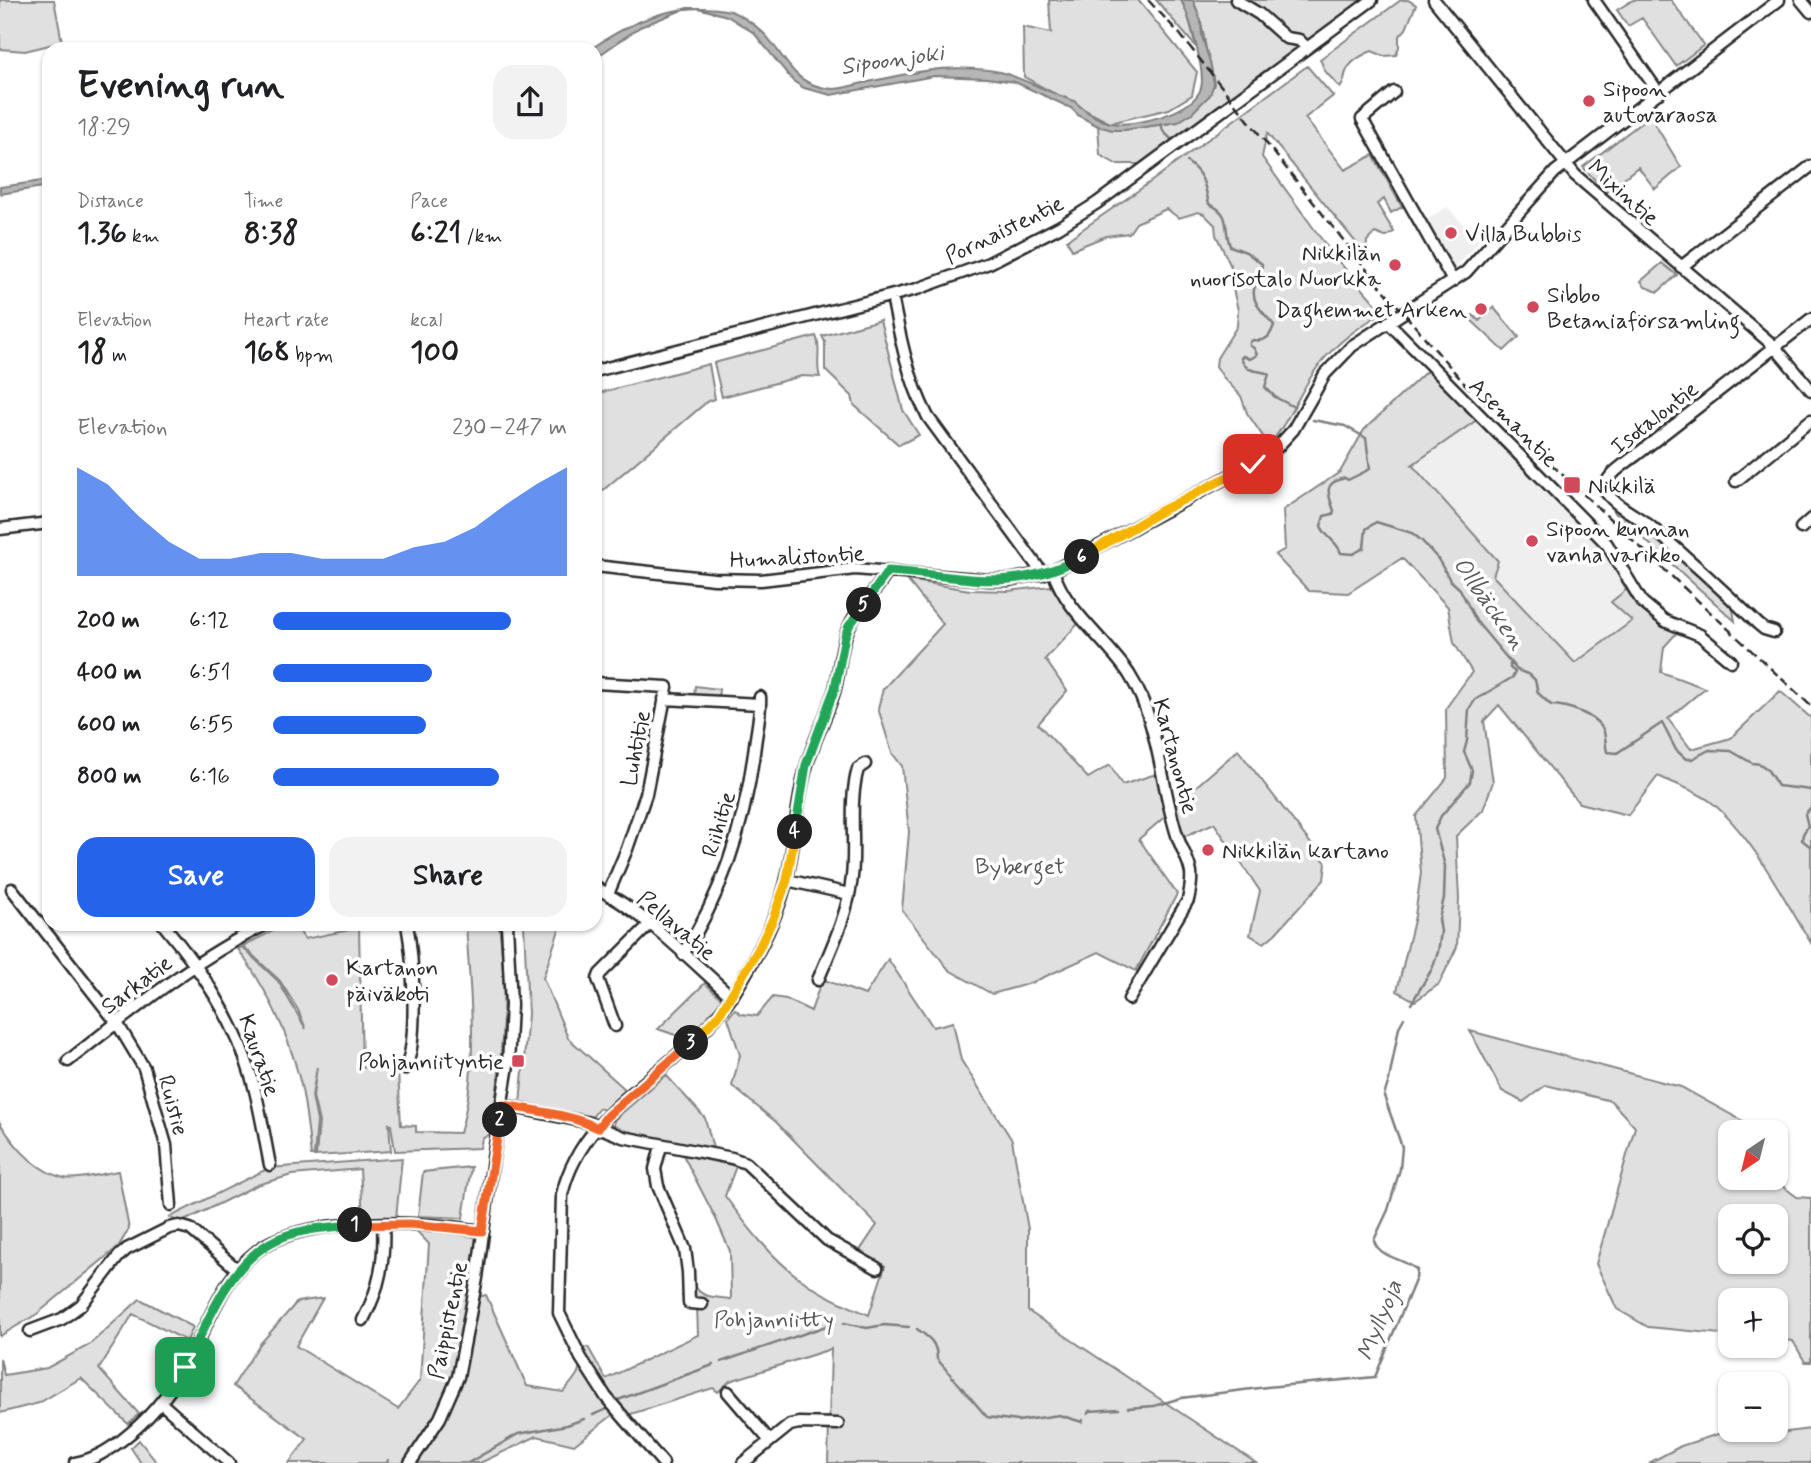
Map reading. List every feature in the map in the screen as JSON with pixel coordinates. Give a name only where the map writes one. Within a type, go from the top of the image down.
[{"type":"street","points":[[1236,0],[1259,14],[1286,38],[1299,40],[1306,47]]},
{"type":"street","name":"Pornaistentie","points":[[602,369],[892,296],[989,263],[1059,227],[1097,203],[1372,0]]},
{"type":"street","name":"Mixintie","points":[[1434,0],[1565,165],[1586,186],[1774,346],[1811,390]]},
{"type":"street","points":[[1594,0],[1659,93]]},
{"type":"street","name":"Humalistontie","points":[[602,567],[680,577],[751,580],[855,569],[989,580],[1009,580],[1048,573],[1272,453],[1293,430],[1315,388],[1331,365],[1352,346],[1471,267],[1555,173],[1779,0]]},
{"type":"street","points":[[1801,0],[1811,12]]},
{"type":"street","points":[[1394,92],[1362,119],[1453,281]]},
{"type":"street","points":[[1681,267],[1811,166]]},
{"type":"street","name":"Kartanontie","points":[[892,296],[905,355],[924,410],[1067,601],[1116,656],[1138,691],[1152,729],[1178,840],[1191,870],[1191,888],[1188,900],[1129,999]]},
{"type":"street","name":"Isotalontie","points":[[1774,632],[1758,624],[1722,589],[1648,525],[1612,499],[1604,489],[1605,482],[1611,476],[1811,318]]},
{"type":"street","name":"Asemantie","points":[[1388,322],[1607,544],[1643,602],[1665,621],[1700,635],[1731,662]]},
{"type":"street","points":[[1737,481],[1811,420]]},
{"type":"street","points":[[1801,528],[1811,519]]},
{"type":"street","points":[[0,529],[42,524]]},
{"type":"street","points":[[663,1463],[606,1397],[581,1358],[558,1309],[562,1195],[565,1182],[584,1142],[607,1116],[689,1045],[719,1015],[732,997],[768,930],[787,880],[806,765],[835,688],[845,636],[855,617],[888,571]]},
{"type":"street","name":"Luhtitie","points":[[602,683],[667,687],[646,794],[608,894]]},
{"type":"street","name":"Riihitie","points":[[664,699],[760,700],[750,791],[729,860],[683,954]]},
{"type":"street","points":[[818,980],[843,919],[849,894],[852,875],[853,792],[858,769],[864,764]]},
{"type":"street","points":[[787,880],[849,894]]},
{"type":"street","name":"Ruistie","points":[[12,889],[42,927]]},
{"type":"street","name":"Pellavatie","points":[[602,891],[650,924],[732,997]]},
{"type":"street","points":[[615,1026],[598,979],[650,924]]},
{"type":"street","name":"Ruistie","points":[[45,931],[117,1023],[144,1068],[166,1145],[171,1205]]},
{"type":"street","name":"Kauratie","points":[[169,931],[195,964],[223,1008],[251,1075],[270,1165]]},
{"type":"street","name":"Sarkatie","points":[[68,1061],[195,964],[254,931]]},
{"type":"street","points":[[405,1069],[411,1058],[413,995],[408,931]]},
{"type":"street","name":"Paippistentie","points":[[410,1463],[439,1418],[460,1370],[477,1278],[503,1105],[511,1005],[507,931]]},
{"type":"street","points":[[503,1105],[586,1122],[614,1135],[746,1163],[827,1240],[877,1268]]},
{"type":"street","points":[[661,1146],[655,1169],[658,1186],[685,1249],[688,1303],[702,1304]]},
{"type":"street","points":[[82,1462],[105,1452],[137,1428],[160,1403],[185,1367],[238,1270],[270,1243],[296,1234],[332,1227],[383,1224],[482,1231]]},
{"type":"street","points":[[363,1320],[375,1297],[380,1276],[383,1224]]},
{"type":"street","points":[[30,1331],[62,1319],[81,1305],[127,1249],[169,1228],[179,1226],[190,1229],[238,1270]]},
{"type":"street","points":[[728,1392],[770,1441]]},
{"type":"street","points":[[160,1403],[229,1463]]},
{"type":"street","points":[[744,1463],[790,1425],[838,1424]]},
{"type":"shaded area","points":[[1181,0],[1193,0],[1201,21],[1214,84],[1210,95],[1192,113],[1178,122],[1124,130],[1098,126],[1079,116],[1071,108],[1015,82],[987,78],[934,76],[831,95],[804,88],[793,81],[754,33],[727,16],[699,8],[731,11],[749,21],[768,38],[796,74],[821,87],[833,89],[939,69],[984,70],[1019,78],[1074,101],[1101,120],[1121,124],[1162,116],[1187,105],[1196,97],[1201,88],[1201,70],[1192,30]]},
{"type":"shaded area","points":[[683,9],[640,27],[602,53],[602,42],[623,29],[657,15]]},
{"type":"shaded area","points":[[42,181],[42,187],[0,194],[0,187]]},
{"type":"shaded area","points":[[1447,207],[1479,241],[1457,266],[1451,268],[1423,222]]},
{"type":"shaded area","points":[[1476,420],[1603,546],[1627,586],[1611,602],[1633,621],[1575,664],[1492,576],[1412,465]]},
{"type":"green space","points":[[0,0],[54,0],[62,42],[42,42],[42,47],[25,51],[0,49]]},
{"type":"green space","points":[[1049,0],[1138,0],[1197,72],[1192,95],[1169,109],[1110,123],[1081,108],[1074,101],[1024,77],[1023,27],[1051,33]]},
{"type":"green space","points":[[1156,0],[1181,0],[1188,14],[1196,47]]},
{"type":"green space","points":[[1193,0],[1372,0],[1149,164],[1116,164],[1100,155],[1098,126],[1124,130],[1178,122],[1210,95],[1204,35]]},
{"type":"green space","points":[[1401,0],[1408,0],[1416,5],[1406,29],[1399,37],[1396,55],[1384,56],[1372,51],[1360,57],[1348,68],[1340,88],[1325,71],[1320,59]]},
{"type":"green space","points":[[1633,0],[1671,0],[1704,45],[1676,66],[1642,18],[1628,26],[1617,10]]},
{"type":"green space","points":[[1307,66],[1333,96],[1305,118],[1345,170],[1373,155],[1402,207],[1391,213],[1384,199],[1377,204],[1394,232],[1385,237],[1375,233],[1367,241],[1366,255],[1267,133],[1262,157],[1333,255],[1383,312],[1365,323],[1326,357],[1269,445],[1247,413],[1241,396],[1216,366],[1217,358],[1237,326],[1238,310],[1232,285],[1234,273],[1216,235],[1215,225],[1198,212],[1179,218],[1166,209],[1136,223],[1129,233],[1106,236],[1072,250],[1067,240]]},
{"type":"green space","points":[[1650,116],[1681,167],[1655,189],[1638,167],[1606,192],[1583,167]]},
{"type":"green space","points":[[1662,263],[1677,275],[1658,292],[1645,287],[1641,281]]},
{"type":"green space","points":[[1493,307],[1519,337],[1504,351],[1469,318],[1473,315],[1479,321]]},
{"type":"green space","points":[[880,320],[903,410],[919,435],[899,445],[854,405],[852,396],[825,370],[825,342],[822,336]]},
{"type":"green space","points":[[816,336],[820,377],[802,376],[722,397],[714,363]]},
{"type":"green space","points":[[709,364],[715,399],[708,401],[602,491],[602,392]]},
{"type":"green space","points":[[1432,366],[1481,417],[1412,465],[1498,561],[1493,576],[1575,663],[1632,621],[1611,602],[1632,585],[1642,602],[1682,627],[1664,647],[1661,672],[1705,688],[1668,719],[1691,749],[1731,738],[1780,691],[1811,718],[1811,943],[1753,849],[1726,815],[1711,802],[1658,776],[1628,815],[1579,803],[1499,705],[1484,721],[1493,782],[1483,810],[1456,836],[1459,899],[1457,947],[1439,984],[1415,1001],[1397,991],[1415,916],[1421,873],[1416,816],[1447,778],[1446,708],[1472,672],[1454,643],[1448,607],[1402,558],[1348,593],[1309,591],[1275,555],[1285,549],[1283,510],[1340,472],[1364,430]]},
{"type":"green space","points":[[1618,507],[1647,527],[1732,604],[1735,621],[1613,511]]},
{"type":"green space","name":"Byberget","points":[[907,580],[970,590],[1008,591],[1051,586],[1078,624],[1045,659],[1067,691],[1038,724],[1088,778],[1110,765],[1122,785],[1156,774],[1167,815],[1139,839],[1177,894],[1136,971],[1099,952],[1031,983],[992,994],[949,970],[902,910],[909,832],[902,766],[892,753],[878,708],[883,689],[943,624]]},
{"type":"green space","points":[[695,686],[719,689],[718,698],[694,695]]},
{"type":"green space","points":[[1238,750],[1326,863],[1324,880],[1264,943],[1250,935],[1260,891],[1214,823],[1181,838],[1176,804]]},
{"type":"green space","points":[[273,931],[301,931],[305,939],[344,931],[359,931],[362,1067],[398,1071],[401,1125],[416,1126],[416,1132],[460,1133],[472,1056],[466,931],[500,931],[504,1003],[501,1056],[490,1134],[482,1139],[480,1148],[395,1151],[389,1124],[391,1151],[316,1156],[319,1122],[313,1096],[317,1067],[312,1096],[317,1121],[314,1156],[311,1156],[302,1090],[289,1045],[267,995],[238,949],[242,947],[278,981],[306,1029],[280,981],[243,946]]},
{"type":"green space","points":[[524,931],[559,931],[543,978],[568,1038],[626,1090],[604,1110],[599,1108],[593,1116],[586,1119],[520,1104],[528,1014]]},
{"type":"green space","name":"Pohjanniitty","points":[[888,959],[933,1027],[953,1022],[961,1060],[1012,1140],[1028,1229],[1028,1311],[1256,1463],[828,1463],[831,1349],[730,1381],[718,1392],[713,1388],[631,1414],[614,1414],[574,1445],[537,1436],[480,1463],[390,1463],[388,1460],[386,1463],[289,1463],[307,1439],[233,1386],[259,1345],[297,1302],[323,1298],[296,1346],[398,1409],[420,1380],[429,1244],[410,1224],[482,1231],[474,1298],[486,1295],[527,1386],[563,1392],[580,1368],[577,1349],[588,1347],[606,1379],[698,1335],[697,1306],[682,1296],[685,1286],[693,1280],[698,1291],[703,1294],[731,1299],[730,1251],[683,1155],[736,1166],[725,1196],[760,1241],[780,1262],[810,1285],[869,1315],[885,1266],[859,1252],[877,1225],[776,1122],[732,1086],[740,1055],[728,1018],[735,1009],[741,1014],[757,1016],[773,997],[786,999],[811,1011],[822,979],[865,995]]},
{"type":"green space","points":[[705,983],[724,1001],[717,1012],[687,1039],[658,1029]]},
{"type":"green space","points":[[1470,1031],[1681,1087],[1741,1120],[1718,1120],[1718,1190],[1788,1190],[1797,1197],[1811,1198],[1811,1362],[1805,1362],[1793,1341],[1788,1340],[1788,1288],[1718,1288],[1718,1334],[1648,1327],[1617,1309],[1596,1264],[1635,1127],[1611,1101],[1546,1085],[1523,1102],[1502,1091]]},
{"type":"green space","points":[[666,1075],[705,1118],[713,1148],[624,1135],[614,1129],[614,1120]]},
{"type":"green space","points":[[0,1123],[27,1157],[54,1175],[76,1178],[118,1171],[129,1229],[118,1247],[37,1314],[0,1336]]},
{"type":"green space","points":[[402,1158],[396,1218],[363,1217],[360,1169],[292,1175],[257,1185],[180,1223],[170,1217],[269,1168]]},
{"type":"green space","points":[[471,1167],[463,1218],[418,1216],[423,1172]]},
{"type":"green space","points":[[140,1299],[193,1327],[187,1341],[133,1314],[99,1369],[139,1414],[128,1424],[81,1378],[39,1403],[0,1413],[0,1358],[4,1375],[47,1368],[89,1345]]},
{"type":"green space","points":[[1811,1429],[1811,1463],[1649,1463],[1681,1446],[1718,1434],[1718,1442],[1788,1442],[1788,1432]]},
{"type":"green space","points":[[139,1440],[157,1463],[141,1463],[131,1448]]},
{"type":"waterway","points":[[1161,123],[1163,131],[1172,140]]},
{"type":"waterway","points":[[1187,162],[1200,176],[1209,204],[1224,216],[1230,246],[1246,252],[1262,264],[1254,297],[1274,325],[1267,338],[1250,342],[1257,355],[1250,359],[1243,356],[1243,363],[1249,369],[1269,374],[1265,387],[1275,397],[1294,407]]},
{"type":"waterway","name":"Ollbäcken","points":[[1313,420],[1345,426],[1366,438],[1370,469],[1348,480],[1345,478],[1332,483],[1329,490],[1334,511],[1333,514],[1324,516],[1321,526],[1341,553],[1353,554],[1364,548],[1366,529],[1376,522],[1412,533],[1438,559],[1450,580],[1460,589],[1476,621],[1517,670],[1535,680],[1538,693],[1551,705],[1565,707],[1594,719],[1603,729],[1607,752],[1617,753],[1662,723],[1676,750],[1686,759],[1692,759],[1709,750],[1731,751],[1767,769],[1778,786],[1811,790]]},
{"type":"waterway","name":"Myllyoja","points":[[1411,1004],[1432,969],[1438,952],[1445,866],[1435,829],[1441,816],[1470,782],[1472,770],[1464,752],[1469,709],[1475,700],[1513,677],[1515,672],[1510,668],[1510,663]]},
{"type":"waterway","name":"Ollbäcken","points":[[1811,807],[1805,814],[1808,826],[1802,840],[1811,847]]},
{"type":"waterway","name":"Myllyoja","points":[[1128,1408],[1267,1387],[1375,1377],[1417,1270],[1381,1251],[1374,1240],[1388,1210],[1400,1169],[1402,1147],[1384,1096],[1399,1027],[1404,1018]]},
{"type":"waterway","name":"Myllyoja","points":[[721,1362],[835,1323]]},
{"type":"waterway","name":"Myllyoja","points":[[844,1323],[867,1328],[884,1325],[909,1327]]},
{"type":"waterway","name":"Myllyoja","points":[[917,1329],[932,1341],[937,1359],[987,1417],[1018,1421],[1059,1415],[1082,1422],[1083,1420]]},
{"type":"waterway","name":"Myllyoja","points":[[618,1400],[713,1365]]},
{"type":"waterway","name":"Myllyoja","points":[[593,1415],[607,1409]]},
{"type":"waterway","name":"Myllyoja","points":[[1088,1413],[1119,1409]]},
{"type":"waterway","name":"Myllyoja","points":[[468,1463],[518,1434],[584,1419]]},
{"type":"railway","points":[[1148,0],[1179,33],[1371,275],[1464,383],[1811,706]]},
{"type":"place","name":"Sipoon autovaraosa","points":[[1589,101]]},
{"type":"place","name":"Villa Bubbis","points":[[1451,233]]},
{"type":"place","name":"Nikkilän nuorisotalo Nuorkka","points":[[1395,265]]},
{"type":"place","name":"Sibbo Betaniaförsamling","points":[[1533,307]]},
{"type":"place","name":"Daghemmet Arken","points":[[1481,309]]},
{"type":"place","name":"Nikkilä","points":[[1572,485]]},
{"type":"place","name":"Sipoon kunnan vanha varikko","points":[[1532,541]]},
{"type":"place","name":"Nikkilän kartano","points":[[1208,850]]},
{"type":"place","name":"Kartanon päiväkoti","points":[[332,980]]},
{"type":"place","name":"Pohjanniityntie","points":[[518,1061]]},
{"type":"route","points":[[185,1367],[238,1270],[270,1243],[296,1234],[332,1227],[383,1224],[482,1231],[503,1105],[549,1113],[586,1122],[598,1128],[607,1116],[689,1045],[719,1015],[736,991],[758,950],[787,880],[806,765],[830,706],[845,636],[849,626],[888,571],[989,580],[1009,580],[1043,574],[1076,560],[1163,510],[1253,464]]},
{"type":"water label","name":"Sipoonjoki","points":[[892,59]]}]
